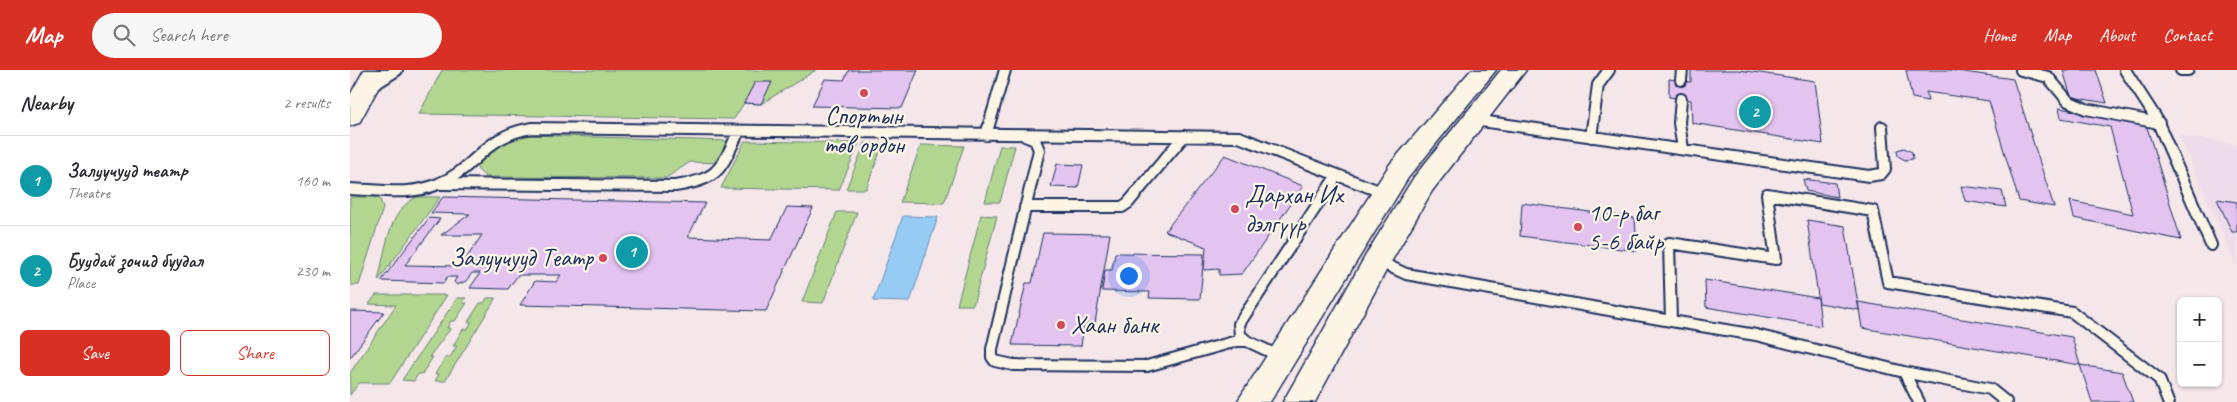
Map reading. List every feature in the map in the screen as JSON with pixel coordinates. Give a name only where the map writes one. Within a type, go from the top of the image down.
[{"type":"main road","points":[[1253,402],[1399,171],[1484,70]]},
{"type":"main road","points":[[1299,402],[1377,260],[1423,184],[1514,70]]},
{"type":"main road","points":[[350,117],[370,80]]},
{"type":"lane","points":[[370,80],[398,70]]},
{"type":"lane","points":[[986,134],[1005,70]]},
{"type":"lane","points":[[1591,137],[1598,85],[1609,70]]},
{"type":"lane","points":[[1681,80],[1682,70]]},
{"type":"lane","points":[[2021,70],[2048,77],[2068,102],[2086,109],[2158,123]]},
{"type":"lane","points":[[2125,70],[2158,123],[2211,245]]},
{"type":"lane","points":[[2181,70],[2188,70]]},
{"type":"lane","points":[[1681,99],[1680,123],[1683,149]]},
{"type":"lane","points":[[1474,120],[1873,176],[1884,173],[1885,169],[1882,127]]},
{"type":"lane","points":[[440,184],[486,147],[511,131],[523,128],[1239,137],[1384,193]]},
{"type":"lane","points":[[350,189],[412,190],[425,189],[440,184],[675,186],[700,183],[716,175],[738,131]]},
{"type":"lane","points":[[1020,135],[1031,138],[1038,144],[992,349],[992,357],[995,362],[1013,366],[1147,366],[1237,341],[1247,342],[1281,357]]},
{"type":"lane","points":[[1025,207],[1122,207],[1128,203],[1184,136]]},
{"type":"lane","points":[[1247,342],[1240,335],[1239,329],[1242,319],[1337,175]]},
{"type":"lane","points":[[1671,321],[1669,243],[1776,259],[1767,194],[1873,211],[1888,282],[2072,312],[2159,379],[2168,402]]},
{"type":"lane","points":[[1377,260],[1406,274],[1756,335],[1904,372],[1990,390],[2006,402]]},
{"type":"lane","points":[[1904,372],[1919,402]]},
{"type":"shaded area","points":[[2179,135],[2237,145],[2237,268],[2228,246]]},
{"type":"green space","points":[[442,70],[816,70],[761,104],[744,103],[734,119],[419,114]]},
{"type":"green space","points":[[526,135],[730,141],[719,163],[690,162],[666,178],[486,177],[478,170],[475,161],[483,150]]},
{"type":"green space","points":[[745,141],[859,143],[839,190],[721,188]]},
{"type":"green space","points":[[865,143],[883,144],[866,189],[846,189]]},
{"type":"green space","points":[[921,145],[964,146],[944,203],[900,202]]},
{"type":"green space","points":[[1000,146],[1015,146],[1000,202],[985,202]]},
{"type":"green space","points":[[350,197],[374,197],[380,199],[383,208],[359,285],[350,285]]},
{"type":"green space","points":[[417,197],[440,197],[378,281],[389,233],[394,221],[407,203]]},
{"type":"green space","points":[[837,212],[857,212],[823,303],[802,302]]},
{"type":"green space","points":[[981,215],[997,216],[973,305],[957,305]]},
{"type":"green space","points":[[376,295],[447,295],[390,383],[359,383],[350,395],[350,373],[396,305],[369,304]]},
{"type":"green space","points":[[457,298],[466,298],[462,303],[467,303],[455,321],[451,321],[447,328],[451,328],[429,357],[433,357],[422,374],[418,374],[414,381],[402,380]]},
{"type":"green space","points":[[487,298],[496,298],[445,381],[435,381],[439,374],[435,374],[445,358],[450,357],[457,346],[453,346],[463,329],[467,329],[472,322],[468,322],[480,303],[484,303]]},
{"type":"water","points":[[903,216],[938,217],[910,302],[873,301]]},
{"type":"building","name":"Спортын төв ордон","points":[[849,70],[918,70],[902,108],[812,106],[825,79],[844,80]]},
{"type":"building","points":[[1691,70],[1739,70],[1815,81],[1823,144],[1692,123],[1691,100],[1669,97],[1669,79],[1691,82]]},
{"type":"building","points":[[1906,70],[1950,70],[2013,79],[2054,207],[2019,201],[1989,101],[1926,92],[1928,101],[1912,98]]},
{"type":"building","points":[[2063,70],[2096,70],[2107,103],[2071,97]]},
{"type":"building","points":[[755,82],[772,82],[761,104],[744,103]]},
{"type":"building","points":[[2059,108],[2146,124],[2181,240],[2074,218],[2070,201],[2133,214],[2110,127],[2061,118]]},
{"type":"building","points":[[1904,148],[1912,152],[1913,159],[1905,160],[1898,156],[1897,150]]},
{"type":"building","name":"Дархан Их дэлгүүр","points":[[1225,155],[1303,186],[1242,274],[1219,275],[1219,269],[1204,270],[1206,247],[1165,231]]},
{"type":"building","points":[[1057,164],[1083,165],[1078,188],[1051,187]]},
{"type":"building","points":[[1803,179],[1835,183],[1837,197],[1806,191]]},
{"type":"building","points":[[1961,186],[2002,191],[2006,207],[1965,201]]},
{"type":"building","name":"Залуучууд Театр","points":[[443,197],[705,203],[688,237],[771,240],[787,207],[813,208],[766,311],[520,305],[535,281],[556,282],[561,275],[518,275],[508,289],[470,288],[480,273],[472,273],[466,281],[457,285],[454,282],[457,277],[447,277],[444,283],[381,281],[429,218],[440,219],[405,265],[461,266],[482,235],[441,235],[470,214],[431,213]]},
{"type":"building","points":[[2217,199],[2237,202],[2237,232],[2232,232]]},
{"type":"building","name":"10-р баг 5-6 байр","points":[[1522,203],[1635,218],[1637,251],[1520,236]]},
{"type":"building","points":[[1807,220],[1845,226],[1859,310],[1819,303]]},
{"type":"building","points":[[1043,233],[1110,234],[1095,323],[1084,323],[1081,346],[1012,345],[1026,283],[1032,283]]},
{"type":"building","points":[[1115,253],[1204,254],[1200,299],[1149,298],[1150,292],[1102,291],[1105,270],[1112,270]]},
{"type":"building","points":[[1705,280],[1818,298],[1821,326],[1706,307]]},
{"type":"building","points":[[1858,302],[2072,337],[2080,365],[1862,328]]},
{"type":"building","points":[[350,311],[384,312],[350,358]]},
{"type":"building","points":[[2080,365],[2122,372],[2133,402],[2092,402]]},
{"type":"place","name":"Спортын төв ордон","points":[[864,93]]},
{"type":"place","name":"Буудай зочид буудал","points":[[1755,112]]},
{"type":"place","name":"Дархан Их дэлгүүр","points":[[1235,209]]},
{"type":"place","name":"10-р баг 5-6 байр","points":[[1578,227]]},
{"type":"place","name":"Залуучууд театр","points":[[632,252]]},
{"type":"place","name":"Залуучууд Театр","points":[[603,258]]},
{"type":"place","name":"Хаан банк","points":[[1061,325]]}]
